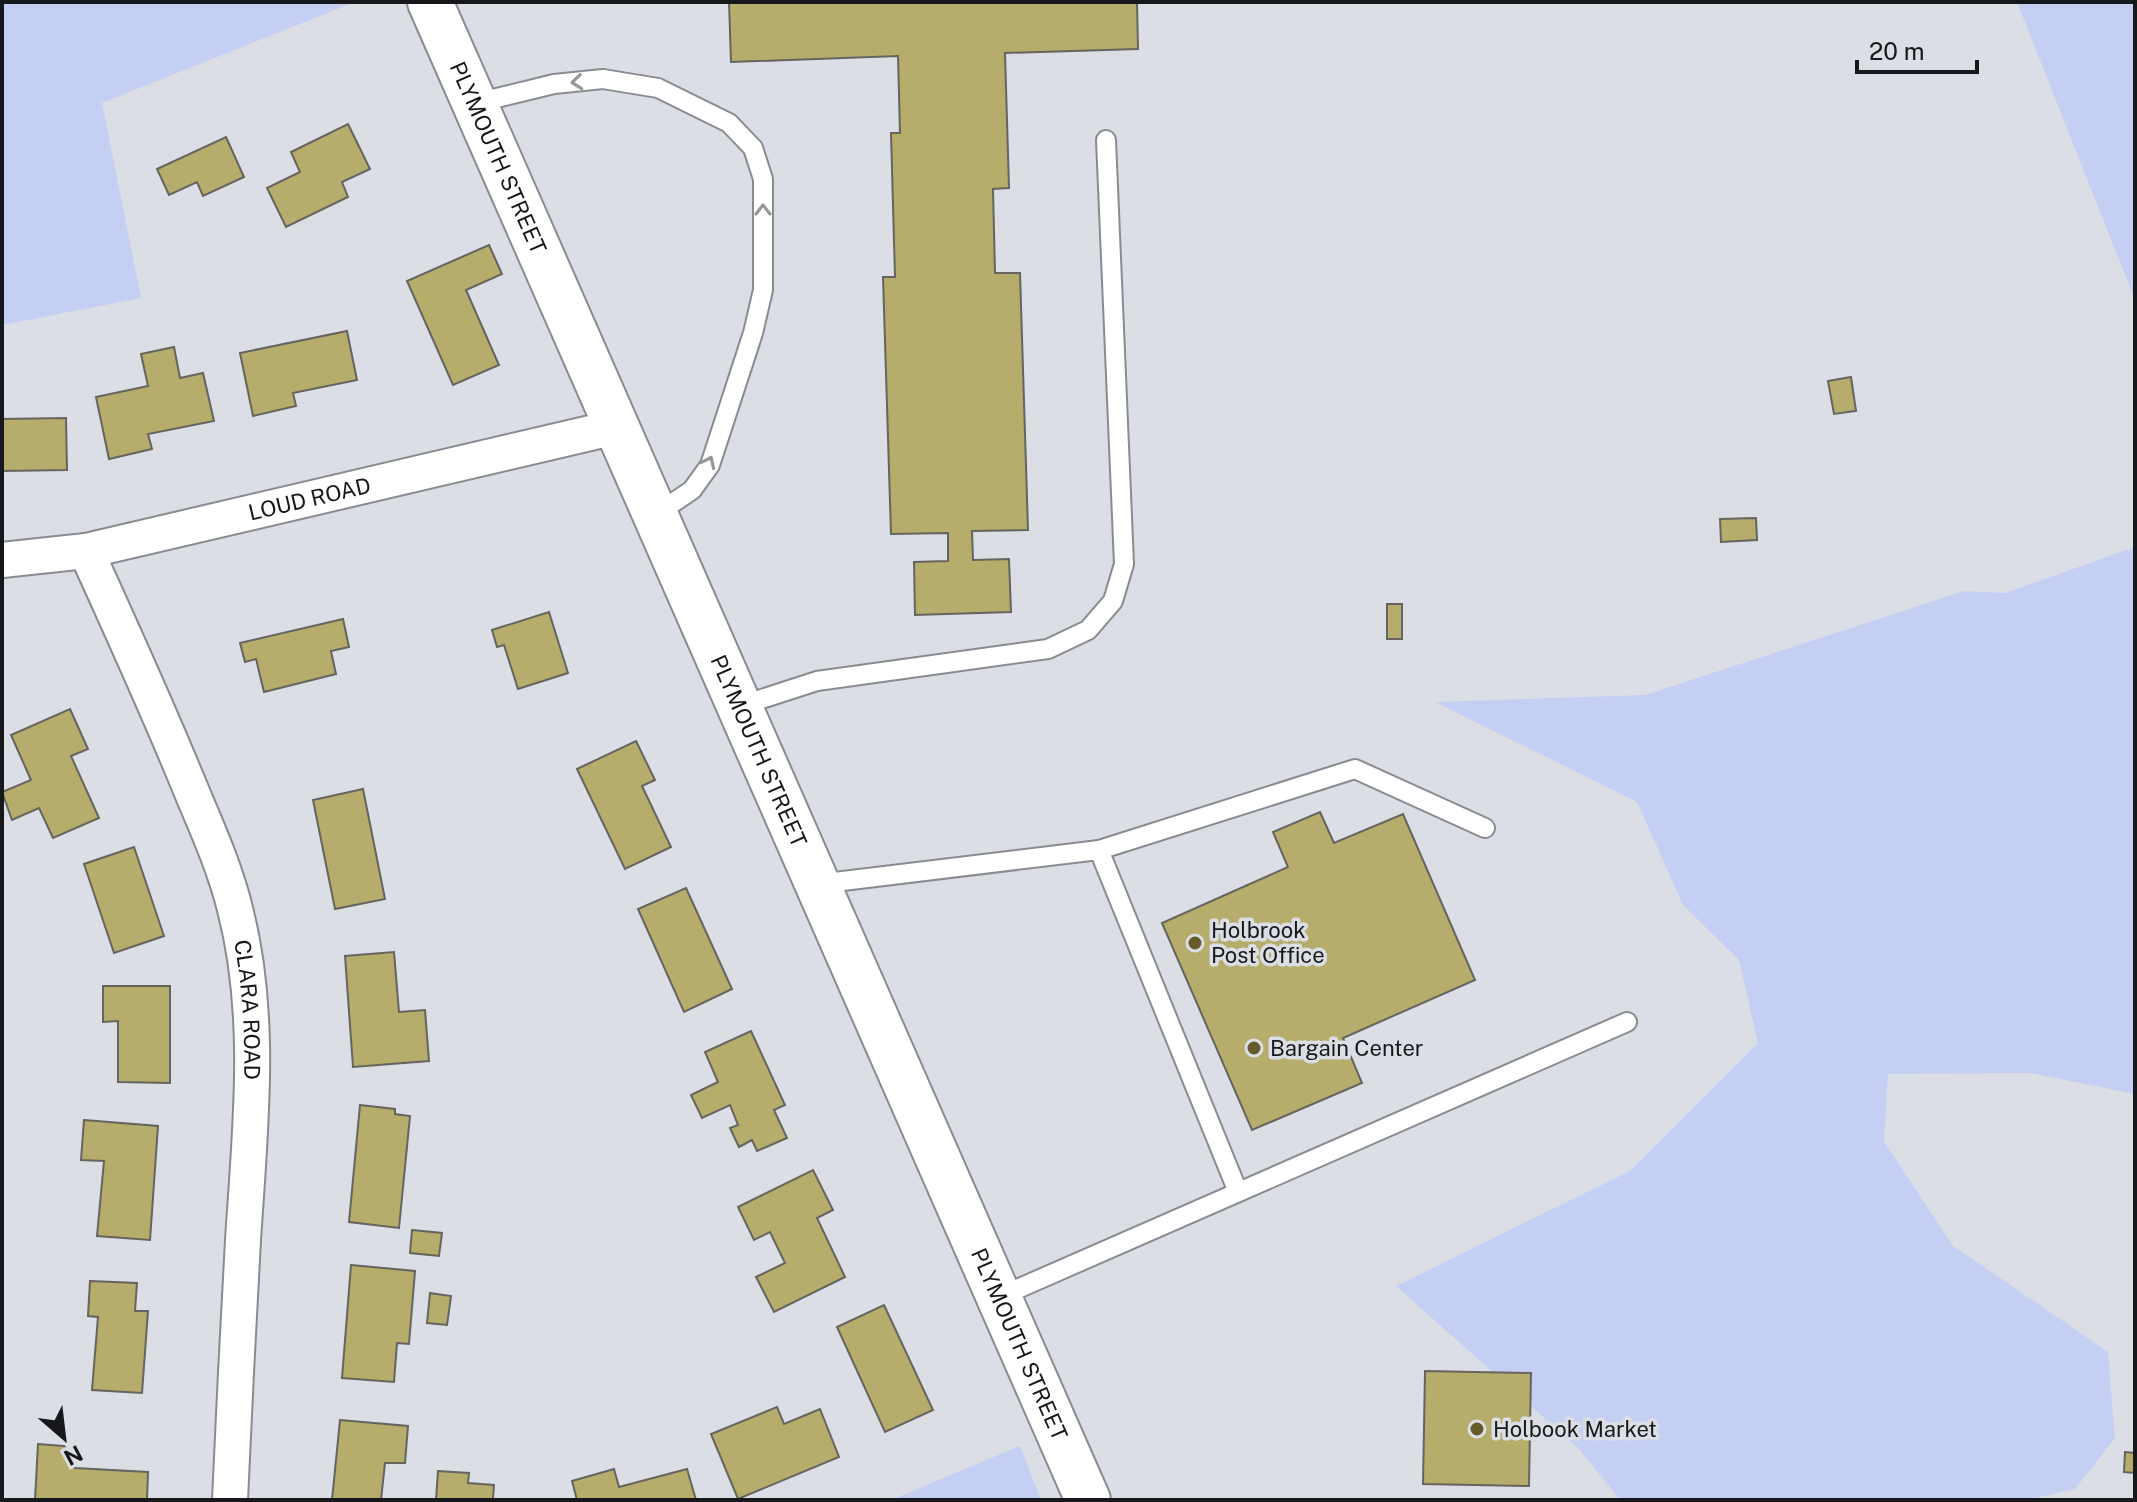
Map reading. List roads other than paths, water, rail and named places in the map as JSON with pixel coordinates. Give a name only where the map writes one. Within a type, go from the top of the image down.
[{"type":"street","name":"PLYMOUTH STREET","points":[[430,2],[1088,1500]]},
{"type":"street","name":"LOUD ROAD","points":[[2,560],[86,551],[616,427]]},
{"type":"street","name":"CLARA ROAD","points":[[86,551],[161,716],[207,830],[235,908],[248,980],[252,1056],[251,1146],[243,1238],[230,1500]]},
{"type":"lane","points":[[476,103],[554,84],[603,79],[630,83],[658,88],[729,123],[753,148],[763,179],[763,290],[753,333],[710,465],[692,490],[655,515]]},
{"type":"lane","points":[[740,706],[817,681],[1048,649],[1088,630],[1113,601],[1124,564],[1106,140]]},
{"type":"lane","points":[[818,884],[1099,850],[1355,769],[1485,828]]},
{"type":"lane","points":[[1099,850],[1238,1192]]},
{"type":"lane","points":[[999,1297],[1627,1022]]},
{"type":"place","name":"Holbrook Post Office","points":[[1195,943]]},
{"type":"place","name":"Bargain Center","points":[[1254,1048]]},
{"type":"place","name":"Holbook Market","points":[[1477,1429]]}]
